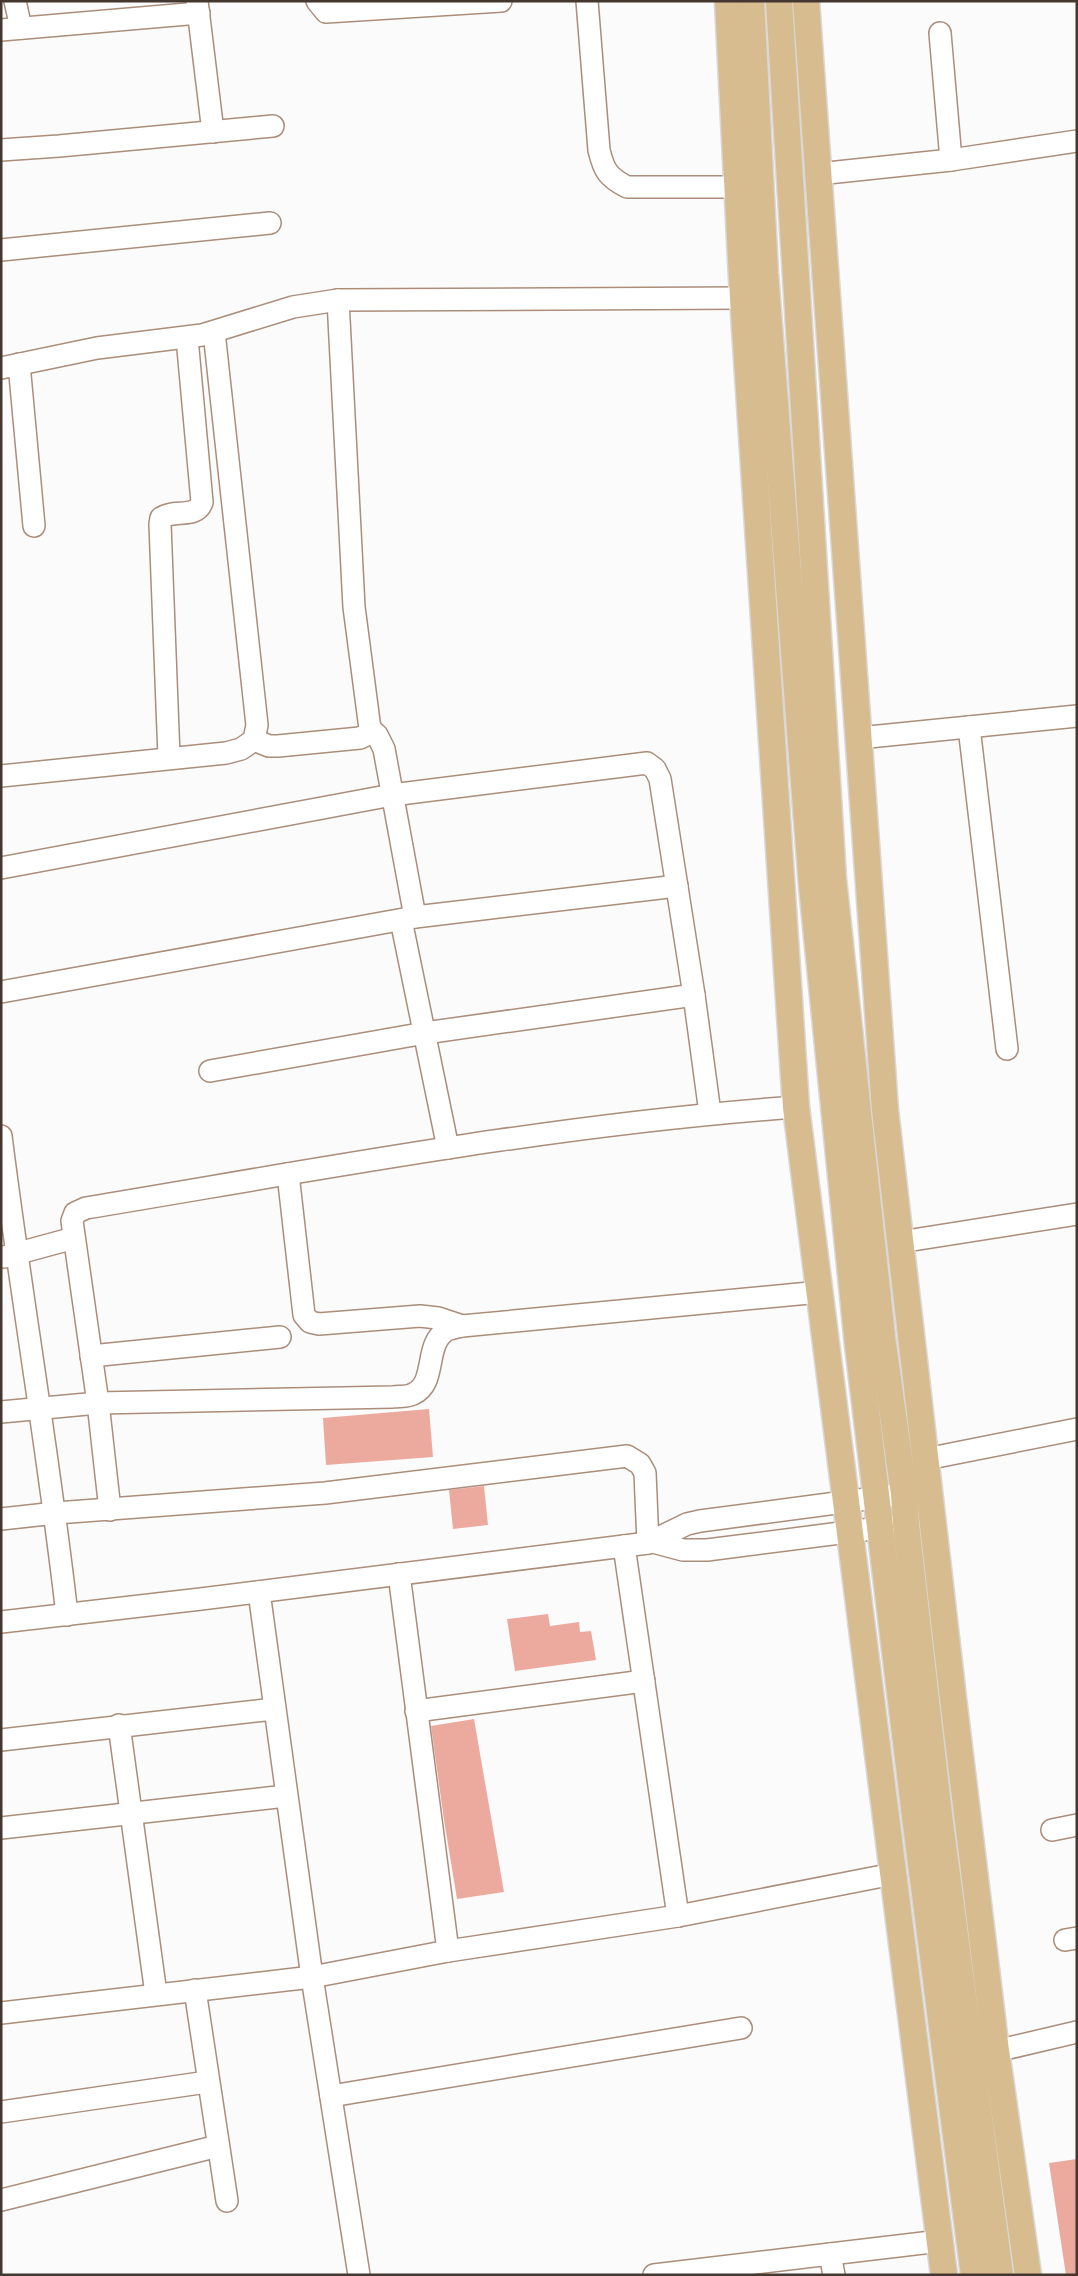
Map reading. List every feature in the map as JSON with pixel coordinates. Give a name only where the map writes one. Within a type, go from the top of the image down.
[{"type":"main road","points":[[728,1],[750,186],[765,273],[812,886],[858,1345],[974,2275]]},
{"type":"main road","points":[[751,1],[750,186],[743,298],[796,1107],[944,2275]]},
{"type":"main road","points":[[779,1],[833,878],[882,1338],[904,1494],[939,1815],[1000,2275]]},
{"type":"main road","points":[[806,1],[885,1110],[930,1490],[932,1522],[996,2051],[1028,2275]]},
{"type":"street","points":[[15,1],[11,29],[198,7],[213,132]]},
{"type":"street","points":[[317,1],[326,12],[501,1]]},
{"type":"street","points":[[587,1],[599,150],[603,168],[614,180],[627,186],[750,186]]},
{"type":"street","points":[[940,33],[951,160]]},
{"type":"street","points":[[1,150],[273,126]]},
{"type":"street","points":[[818,174],[951,160],[1077,141]]},
{"type":"street","points":[[1,250],[270,223]]},
{"type":"street","points":[[34,526],[10,366],[97,348],[187,338],[214,332],[293,307],[338,300],[743,298]]},
{"type":"street","points":[[338,300],[354,606],[370,729],[377,735],[384,749],[392,795],[424,1033],[448,1148]]},
{"type":"street","points":[[1,776],[226,753],[241,749],[254,740],[257,725],[214,332]]},
{"type":"street","points":[[169,758],[160,524],[161,518],[166,514],[190,512],[200,506],[202,502],[187,338]]},
{"type":"street","points":[[859,738],[1077,716]]},
{"type":"street","points":[[969,727],[1007,1049]]},
{"type":"street","points":[[254,740],[269,746],[278,746],[360,738],[370,729]]},
{"type":"street","points":[[1,868],[392,795],[647,764],[655,769],[660,779],[678,886],[710,1113]]},
{"type":"street","points":[[1,992],[408,919],[678,886]]},
{"type":"street","points":[[210,1071],[424,1033],[694,995]]},
{"type":"street","points":[[110,1510],[92,1356],[74,1238],[72,1221],[75,1213],[86,1208],[448,1148],[710,1113],[796,1107]]},
{"type":"street","points":[[1,1136],[8,1256],[38,1408],[56,1513],[67,1615]]},
{"type":"street","points":[[288,1174],[304,1315],[310,1322],[319,1324],[420,1316],[438,1318],[462,1326]]},
{"type":"street","points":[[900,1242],[1077,1214]]},
{"type":"street","points":[[8,1256],[74,1238]]},
{"type":"street","points":[[1,1412],[98,1403],[393,1397],[413,1394],[422,1386],[428,1375],[436,1339],[447,1330],[462,1326],[820,1292]]},
{"type":"street","points":[[92,1356],[280,1338]]},
{"type":"street","points":[[926,1459],[1077,1429]]},
{"type":"street","points":[[1,1519],[56,1513],[325,1493],[627,1456],[640,1464],[645,1473],[650,1542]]},
{"type":"street","points":[[1,1622],[624,1546],[650,1542],[686,1524],[700,1520],[930,1490]]},
{"type":"street","points":[[650,1542],[671,1548],[695,1551],[932,1522]]},
{"type":"street","points":[[624,1546],[678,1916]]},
{"type":"street","points":[[399,1574],[448,1951]]},
{"type":"street","points":[[259,1592],[312,1977],[359,2275]]},
{"type":"street","points":[[416,1711],[644,1681]]},
{"type":"street","points":[[1,1740],[119,1725],[274,1709]]},
{"type":"street","points":[[119,1725],[156,1994]]},
{"type":"street","points":[[1,1828],[131,1815],[286,1796]]},
{"type":"street","points":[[1052,1830],[1077,1825]]},
{"type":"street","points":[[1,2013],[312,1977],[448,1951],[678,1916],[893,1874]]},
{"type":"street","points":[[195,1990],[207,2082],[227,2201]]},
{"type":"street","points":[[331,2096],[741,2028]]},
{"type":"street","points":[[996,2051],[1077,2032]]},
{"type":"street","points":[[1,2112],[207,2082]]},
{"type":"street","points":[[1,2200],[218,2146]]},
{"type":"street","points":[[654,2275],[940,2241]]},
{"type":"street","points":[[830,2254],[834,2275]]},
{"type":"building","points":[[429,1409],[433,1457],[326,1465],[323,1418]]},
{"type":"building","points":[[484,1486],[488,1525],[453,1529],[449,1490]]},
{"type":"building","points":[[548,1614],[550,1626],[579,1622],[580,1632],[591,1631],[596,1660],[515,1671],[507,1619]]},
{"type":"building","points":[[474,1719],[504,1892],[457,1899],[431,1726]]},
{"type":"building","points":[[1077,2159],[1077,2275],[1066,2275],[1049,2163]]}]
